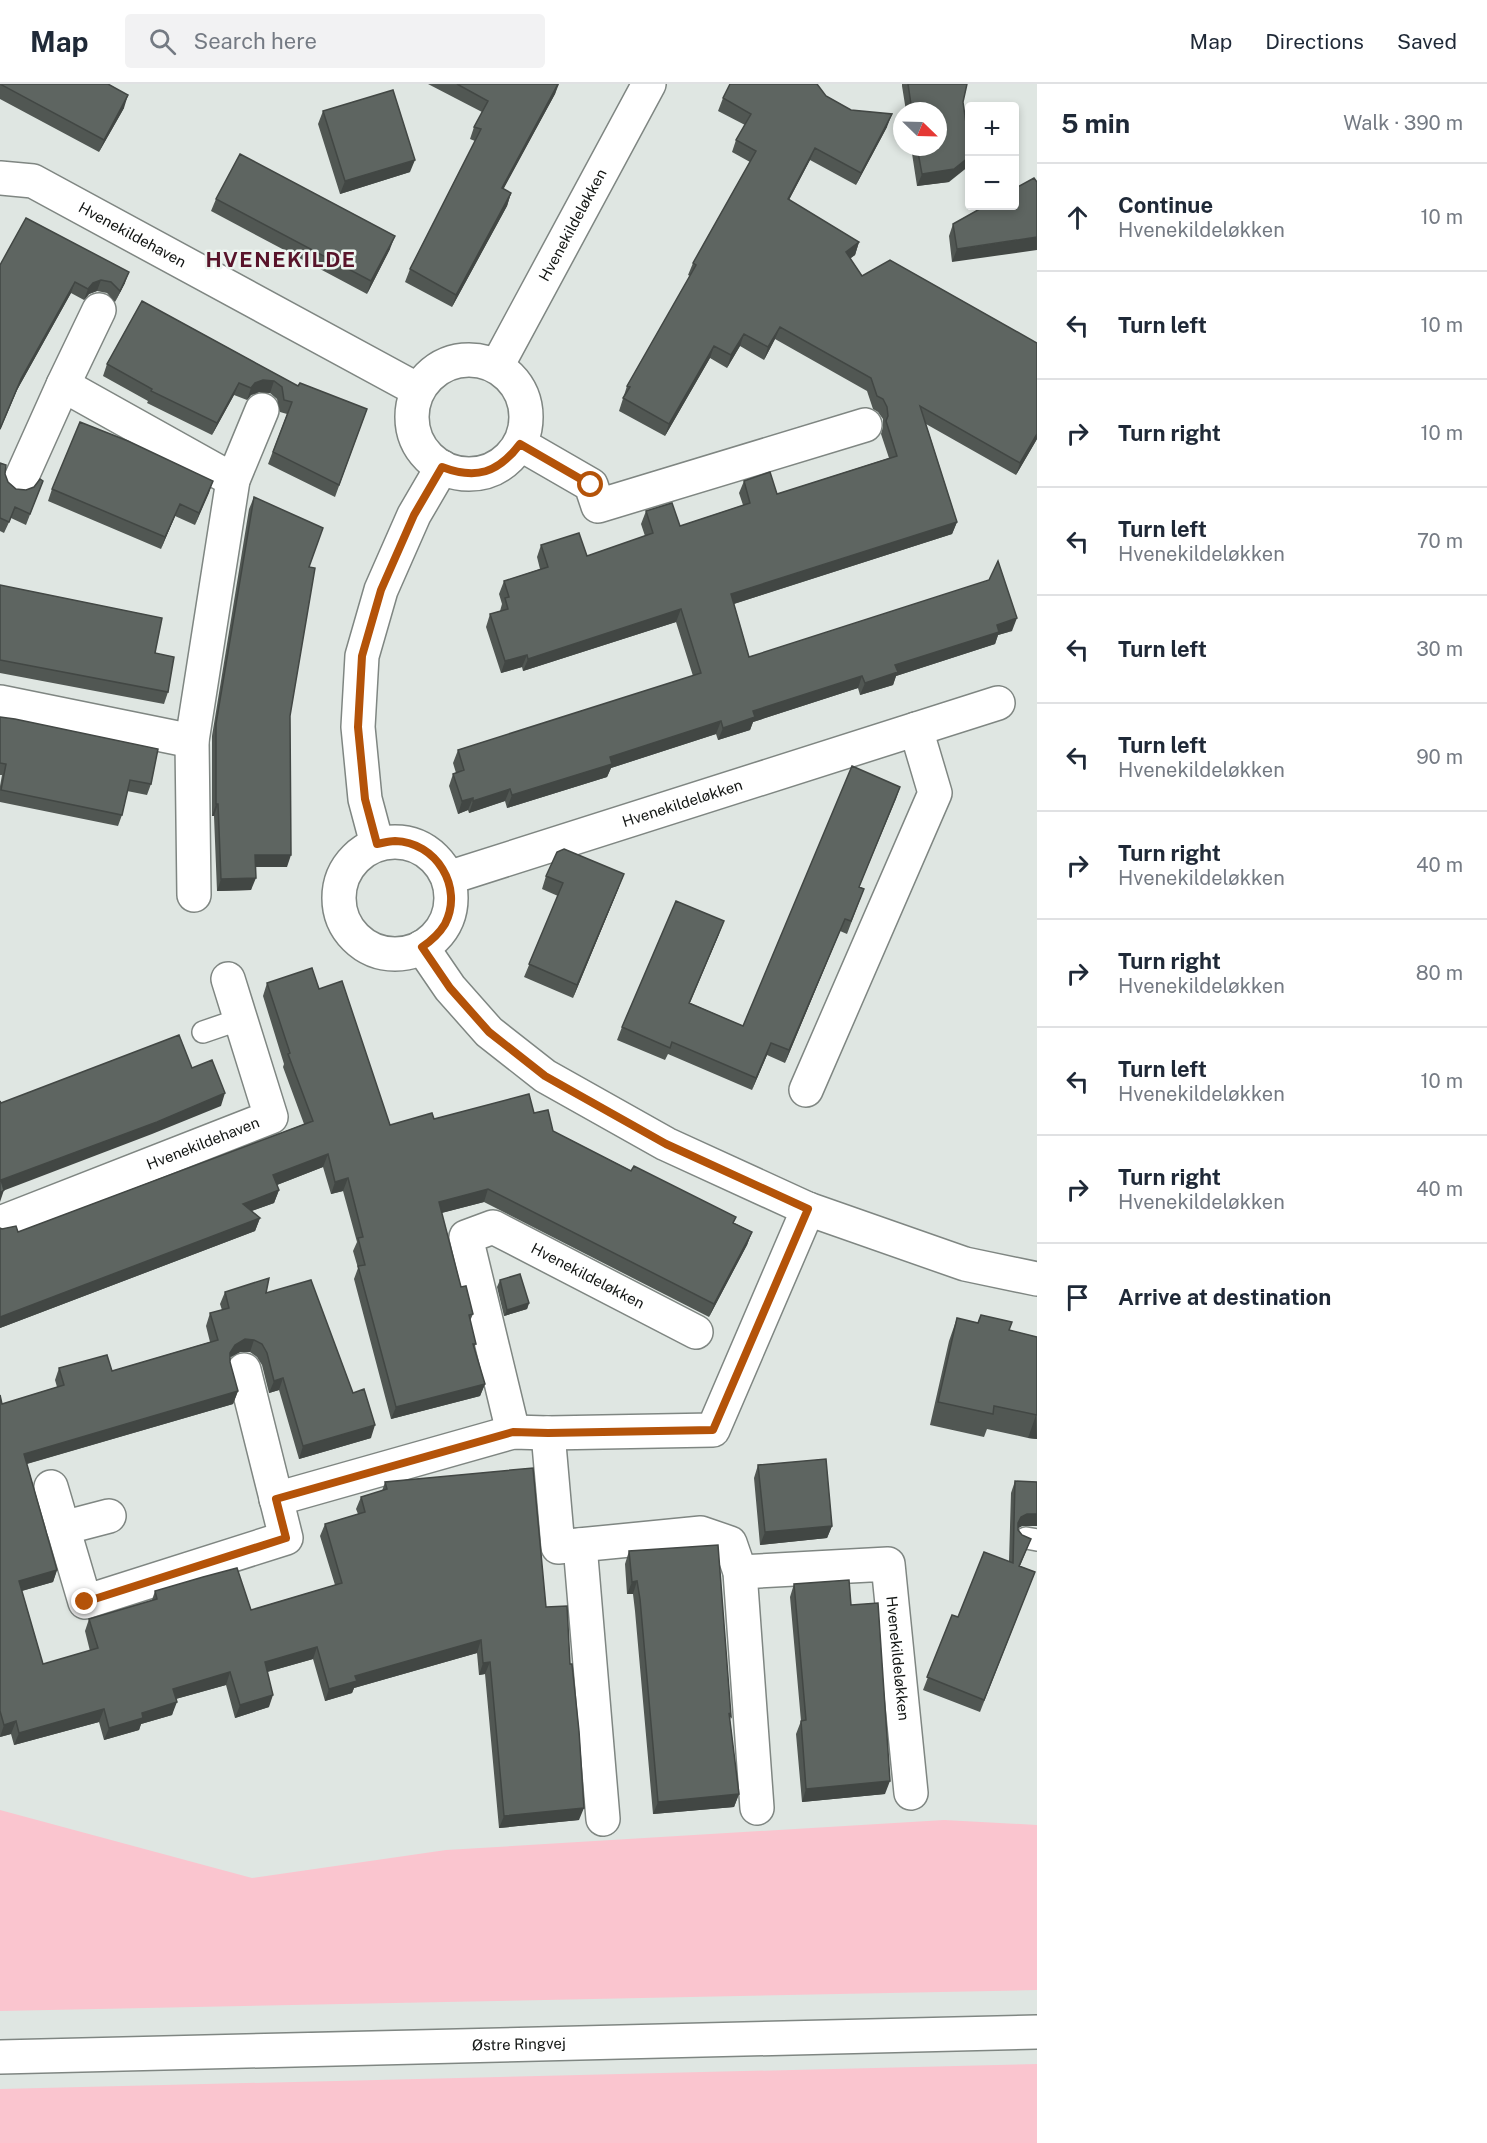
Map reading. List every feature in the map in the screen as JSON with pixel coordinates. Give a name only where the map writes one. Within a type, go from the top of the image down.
[{"type":"street","name":"Hvenekildeløkken","points":[[497,366],[649,84]]},
{"type":"street","name":"Hvenekildehaven","points":[[0,178],[33,181],[418,390]]},
{"type":"street","points":[[19,483],[99,310]]},
{"type":"street","points":[[462,359],[480,360],[497,366],[511,377],[521,392],[526,409],[525,427],[520,444],[509,458],[494,468],[477,474],[458,473],[442,467],[427,457],[417,442],[412,425],[412,407],[418,390],[429,375],[444,364],[462,359]]},
{"type":"street","points":[[63,385],[233,480]]},
{"type":"street","points":[[194,896],[192,741],[233,480],[262,410]]},
{"type":"street","points":[[520,444],[591,485],[598,506],[865,425]]},
{"type":"street","points":[[377,844],[365,799],[358,727],[362,656],[381,590],[414,515],[442,467]]},
{"type":"street","points":[[0,702],[192,741]]},
{"type":"street","name":"Hvenekildeløkken","points":[[448,878],[998,703]]},
{"type":"street","points":[[806,1090],[935,793],[916,729]]},
{"type":"street","points":[[394,841],[419,847],[440,863],[448,878],[451,894],[450,910],[445,925],[435,938],[407,954],[390,955],[374,951],[359,942],[347,930],[340,914],[338,897],[341,880],[349,864],[362,852],[377,844],[394,841]]},
{"type":"street","points":[[422,947],[450,988],[489,1032],[545,1076],[666,1144],[808,1209],[965,1264],[1037,1279]]},
{"type":"street","name":"Hvenekildehaven","points":[[0,1223],[271,1117],[228,979]]},
{"type":"street","points":[[276,1499],[513,1432],[713,1430],[808,1209]]},
{"type":"street","name":"Hvenekildeløkken","points":[[513,1432],[466,1237],[493,1227],[696,1332]]},
{"type":"street","points":[[51,1487],[85,1602],[286,1538],[244,1370]]},
{"type":"street","points":[[548,1433],[558,1547],[701,1533],[730,1543],[740,1572],[757,1808]]},
{"type":"street","points":[[63,1528],[110,1516]]},
{"type":"street","points":[[580,1545],[603,1819]]},
{"type":"street","name":"Hvenekildeløkken","points":[[740,1572],[888,1564],[911,1793]]},
{"type":"street","name":"Østre Ringvej","points":[[0,2056],[1037,2032]]},
{"type":"lane","points":[[203,1032],[241,1019]]},
{"type":"shaded area","points":[[0,1810],[252,1878],[446,1850],[944,1820],[1037,1825],[1037,1990],[0,2011]]},
{"type":"shaded area","points":[[1037,2064],[1037,2143],[0,2143],[0,2089]]},
{"type":"building","points":[[0,84],[108,84],[128,95],[104,140]]},
{"type":"building","points":[[457,84],[558,84],[502,188],[511,193],[456,295],[410,269],[481,129],[474,127],[488,101]]},
{"type":"building","points":[[730,84],[817,84],[826,96],[851,110],[892,114],[861,173],[815,148],[788,199],[859,242],[846,252],[862,276],[890,260],[1037,343],[1037,434],[1020,463],[920,406],[957,522],[731,594],[749,657],[989,580],[998,561],[1017,618],[997,625],[999,632],[895,665],[898,672],[865,683],[862,676],[753,711],[755,717],[723,728],[721,721],[610,757],[612,764],[512,795],[510,789],[473,801],[473,798],[462,801],[453,774],[464,770],[458,750],[701,673],[681,609],[528,659],[527,655],[505,661],[490,614],[508,609],[505,598],[509,597],[504,581],[548,567],[541,545],[579,533],[587,556],[653,533],[646,511],[672,503],[680,526],[750,503],[744,481],[770,472],[777,494],[897,456],[886,421],[887,407],[883,399],[877,396],[871,378],[780,327],[768,347],[744,334],[731,355],[714,346],[669,424],[623,398],[630,387],[627,386],[696,265],[693,263],[756,151],[736,140],[751,114],[723,98]]},
{"type":"building","points":[[908,84],[967,84],[963,102],[965,160],[954,169],[922,174],[919,156],[947,156],[947,102],[911,102]]},
{"type":"building","points":[[393,90],[415,160],[345,181],[323,111]]},
{"type":"building","points":[[240,154],[395,236],[371,281],[216,199]]},
{"type":"building","points":[[1034,178],[1037,182],[1037,237],[957,249],[953,224],[978,210],[1019,210],[1019,186]]},
{"type":"building","points":[[26,218],[129,272],[120,291],[111,282],[101,280],[93,283],[88,289],[75,282],[21,379],[0,429],[0,265]]},
{"type":"building","points":[[142,301],[298,386],[300,383],[367,409],[339,485],[273,452],[292,402],[284,400],[282,387],[274,381],[263,380],[255,383],[251,388],[239,383],[217,423],[151,391],[152,389],[107,364]]},
{"type":"building","points":[[80,422],[128,441],[213,481],[199,513],[180,504],[165,537],[52,489]]},
{"type":"building","points":[[0,463],[6,465],[5,474],[8,482],[16,489],[26,490],[34,487],[40,479],[43,481],[30,514],[15,507],[9,522],[0,518]]},
{"type":"building","points":[[254,497],[323,528],[309,567],[315,568],[290,716],[291,855],[255,855],[256,878],[221,879],[218,804],[216,804],[216,724]]},
{"type":"building","points":[[0,585],[162,618],[155,653],[174,657],[168,692],[0,660]]},
{"type":"building","points":[[0,717],[158,749],[151,784],[130,780],[122,815],[1,790],[6,764],[0,763]]},
{"type":"building","points":[[852,766],[900,787],[859,887],[864,889],[851,921],[845,919],[789,1050],[771,1043],[756,1078],[672,1042],[670,1048],[622,1027],[676,901],[724,921],[689,1003],[743,1026]]},
{"type":"building","points":[[564,849],[624,874],[577,985],[529,964],[563,883],[546,876],[557,852]]},
{"type":"building","points":[[312,968],[319,989],[342,981],[390,1125],[432,1113],[434,1119],[529,1094],[534,1113],[548,1110],[553,1131],[631,1171],[634,1166],[736,1217],[733,1223],[752,1232],[714,1304],[488,1189],[439,1202],[461,1287],[466,1286],[473,1314],[469,1315],[476,1344],[473,1344],[485,1384],[396,1407],[358,1266],[365,1265],[358,1238],[363,1237],[348,1178],[335,1182],[328,1154],[273,1175],[279,1190],[243,1204],[260,1218],[0,1317],[0,1228],[16,1226],[18,1232],[313,1121],[288,1054],[290,1053],[267,983]]},
{"type":"building","points":[[179,1035],[192,1068],[212,1060],[225,1093],[157,1122],[1,1180],[4,1190],[0,1193],[0,1101],[1,1103]]},
{"type":"building","points":[[520,1274],[529,1303],[507,1310],[500,1280]]},
{"type":"building","points":[[269,1278],[266,1293],[311,1280],[353,1393],[364,1389],[375,1425],[303,1446],[283,1378],[274,1381],[267,1353],[262,1344],[245,1339],[235,1345],[230,1353],[230,1362],[238,1391],[24,1454],[57,1570],[19,1581],[43,1664],[98,1648],[89,1619],[157,1599],[155,1591],[203,1577],[237,1568],[251,1610],[342,1583],[325,1524],[365,1512],[361,1497],[387,1489],[385,1482],[533,1468],[546,1607],[567,1606],[570,1664],[572,1664],[579,1731],[584,1808],[504,1816],[490,1662],[483,1663],[481,1640],[355,1676],[357,1681],[329,1689],[317,1647],[265,1662],[273,1695],[240,1705],[230,1672],[173,1689],[177,1702],[142,1713],[143,1718],[109,1728],[104,1709],[19,1733],[16,1721],[4,1725],[0,1711],[0,1395],[2,1404],[64,1385],[59,1368],[107,1355],[112,1371],[218,1340],[210,1313],[229,1308],[225,1292]]},
{"type":"building","points":[[981,1315],[1012,1322],[1009,1330],[1037,1337],[1037,1415],[994,1406],[993,1414],[938,1402],[957,1318],[978,1323]]},
{"type":"building","points":[[826,1459],[832,1526],[765,1532],[758,1465]]},
{"type":"building","points":[[1015,1481],[1037,1482],[1037,1514],[1027,1514],[1021,1517],[1018,1523],[1018,1530],[1022,1535],[1031,1539],[1019,1566],[1035,1572],[984,1700],[927,1677],[952,1615],[958,1617],[984,1552],[1013,1563]]},
{"type":"building","points":[[718,1545],[731,1716],[729,1713],[739,1794],[658,1802],[640,1599],[637,1581],[632,1582],[629,1551]]},
{"type":"building","points":[[849,1580],[851,1605],[878,1603],[890,1781],[806,1789],[801,1721],[806,1720],[794,1584]]},
{"type":"district","name":"HVENEKILDE","points":[[281,260]]},
{"type":"route","points":[[85,1602],[286,1538],[276,1499],[513,1432],[713,1430],[808,1209],[666,1144],[545,1076],[489,1032],[450,988],[422,947],[435,938],[445,925],[450,910],[451,894],[448,878],[440,863],[427,851],[411,844],[394,841],[377,844],[365,799],[358,727],[362,656],[381,590],[414,515],[442,467],[458,473],[477,474],[494,468],[509,458],[520,444],[591,485]]}]
